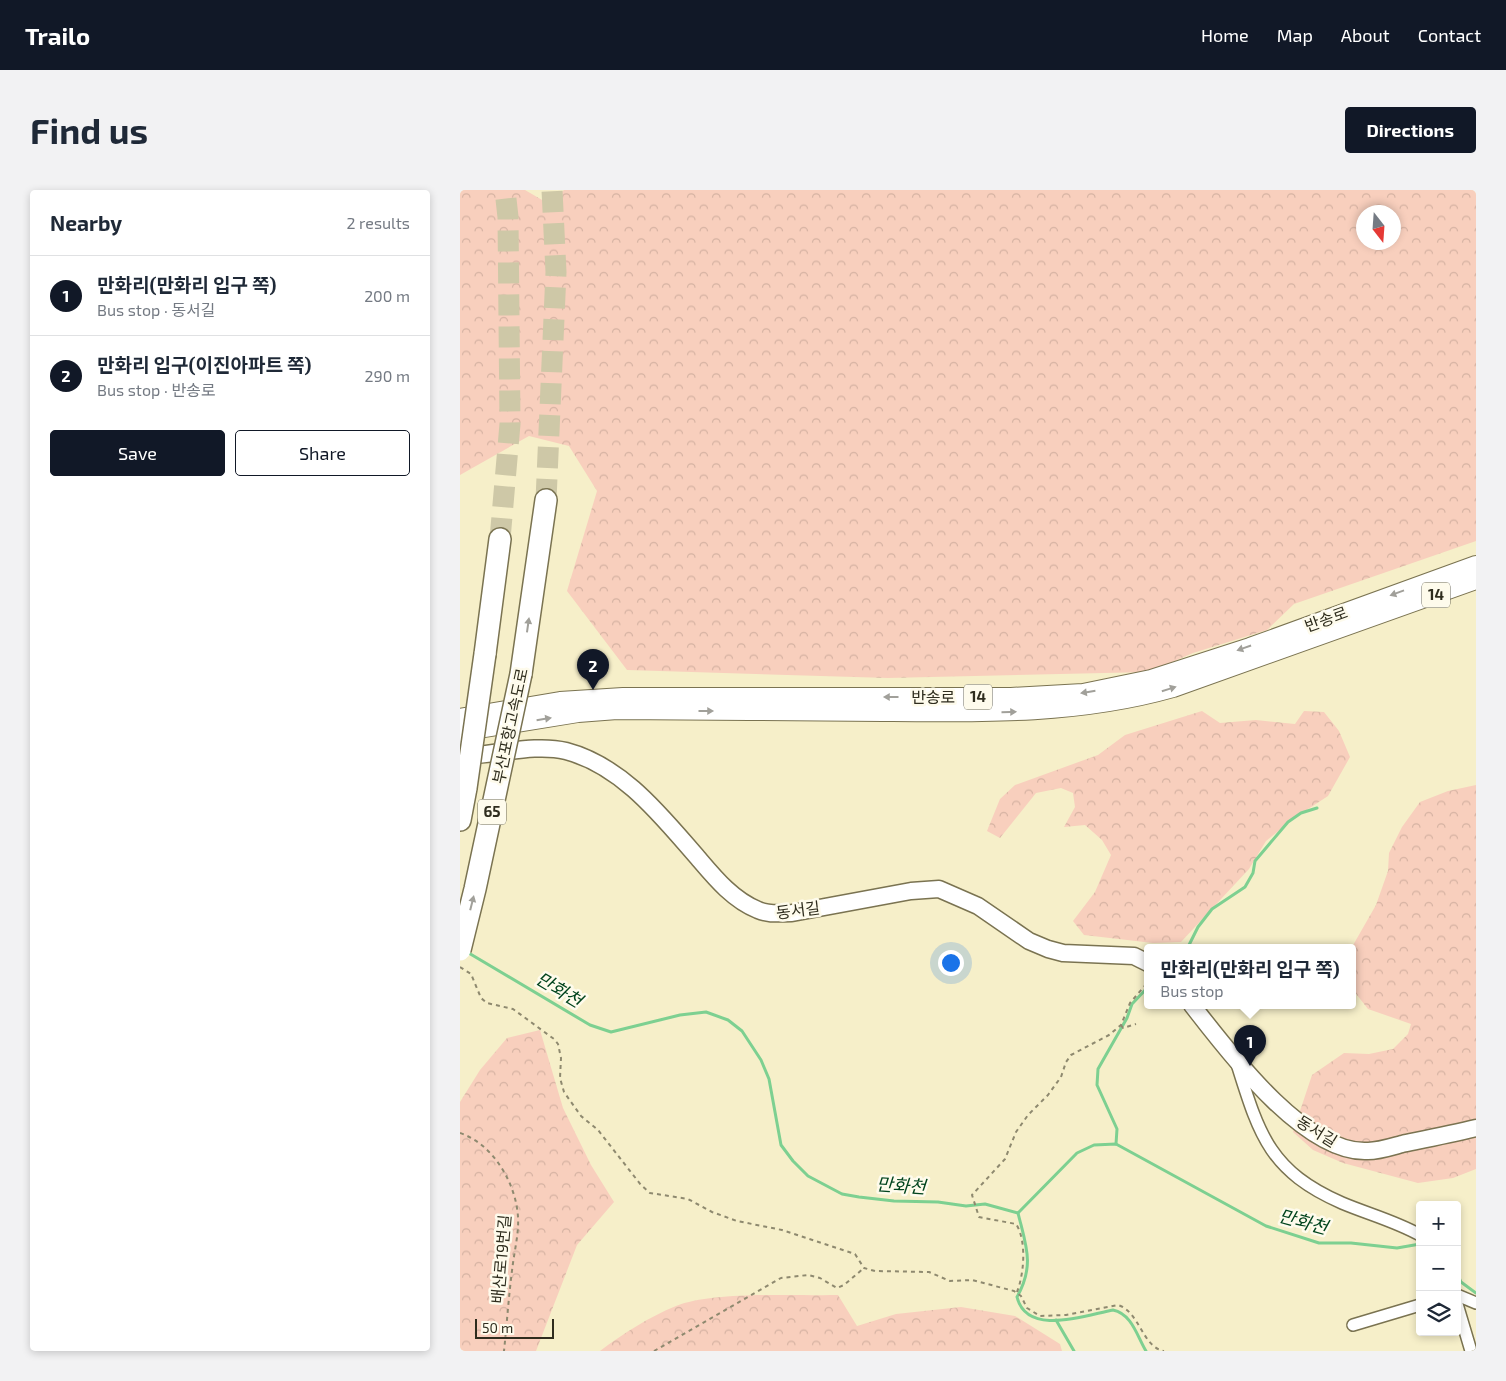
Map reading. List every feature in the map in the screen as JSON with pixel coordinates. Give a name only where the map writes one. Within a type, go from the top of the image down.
[{"type":"highway","name":"부산포항고속도로","points":[[460,950],[476,890],[521,674],[546,500]]},
{"type":"highway","name":"부산포항고속도로","points":[[460,820],[500,539]]},
{"type":"main road","name":"반송로","points":[[461,725],[560,701],[623,697],[1011,697],[1083,693],[1160,676],[1250,646],[1476,564]]},
{"type":"main road","name":"반송로","points":[[461,725],[617,710],[1023,712],[1094,706],[1131,700],[1173,688],[1476,580]]},
{"type":"street","name":"동서길","points":[[461,725],[466,750],[469,754],[547,749],[567,751],[615,774],[655,809],[726,889],[742,902],[759,911],[772,914],[792,913],[911,891],[939,889],[978,906],[1029,941],[1048,949],[1063,953],[1134,956],[1144,961]]},
{"type":"street","name":"동서길","points":[[1195,1009],[1236,1062],[1298,1122],[1336,1146],[1367,1152],[1476,1128]]},
{"type":"street","name":"동서길","points":[[1236,1062],[1255,1121],[1269,1148],[1299,1177],[1342,1202],[1416,1233]]},
{"type":"street","points":[[1247,1095],[1250,1090],[1261,1086]]},
{"type":"street","points":[[1461,1297],[1476,1303]]},
{"type":"street","points":[[1353,1325],[1416,1306]]},
{"type":"street","points":[[1461,1317],[1471,1351]]},
{"type":"path","points":[[460,967],[471,974],[481,998],[487,1003],[513,1009],[554,1039],[558,1044],[561,1058],[560,1078],[564,1092],[581,1116],[598,1130],[641,1185],[650,1192],[688,1199],[712,1212],[737,1221],[782,1230],[855,1254],[864,1268],[875,1272],[929,1272],[950,1281],[972,1280],[1018,1294],[1027,1308],[1040,1316],[1066,1315],[1112,1306],[1126,1308],[1154,1347],[1164,1351]]},
{"type":"path","points":[[1018,1294],[1023,1278],[1024,1263],[1019,1230],[1016,1224],[979,1218],[972,1201],[972,1195],[1005,1159],[1016,1132],[1061,1077],[1066,1062],[1071,1055],[1109,1035],[1121,1025],[1130,1003],[1144,987]]},
{"type":"path","points":[[1121,1025],[1123,1028],[1136,1024]]},
{"type":"path","name":"배산로19번길","points":[[460,1133],[471,1137],[488,1150],[505,1174],[516,1201],[518,1230],[504,1351]]},
{"type":"path","points":[[654,1351],[781,1278],[808,1275],[820,1278],[837,1288],[844,1285],[864,1268]]},
{"type":"green space","points":[[460,190],[525,190],[549,204],[564,190],[1476,190],[1476,541],[1294,604],[1267,630],[1193,653],[1149,672],[888,678],[627,670],[567,591],[597,491],[569,446],[529,436],[460,475]]},
{"type":"green space","points":[[1202,711],[1220,723],[1256,720],[1295,724],[1304,711],[1324,712],[1339,731],[1350,757],[1328,796],[1296,817],[1266,841],[1249,869],[1181,942],[1153,943],[1084,935],[1073,921],[1095,892],[1111,855],[1102,840],[1085,825],[1064,827],[1075,807],[1073,793],[1061,788],[1036,793],[1000,838],[987,831],[1000,799],[1015,785],[1098,755],[1125,735]]},
{"type":"green space","points":[[1476,785],[1476,1169],[1453,1178],[1418,1183],[1343,1163],[1313,1150],[1293,1132],[1312,1075],[1344,1053],[1369,1054],[1393,1049],[1408,1034],[1411,1024],[1368,1009],[1356,994],[1356,944],[1354,944],[1376,905],[1388,871],[1389,853],[1402,827],[1420,802],[1448,791]]},
{"type":"green space","points":[[540,1030],[563,1108],[591,1165],[614,1202],[577,1245],[536,1351],[460,1351],[460,1102],[480,1070],[507,1038]]},
{"type":"green space","points":[[838,1295],[857,1326],[896,1314],[961,1307],[1015,1316],[1060,1344],[1062,1351],[600,1351],[646,1320],[666,1310],[692,1301],[733,1296]]},
{"type":"waterway","points":[[1190,944],[1198,927],[1212,909],[1245,887],[1253,873],[1255,861],[1288,822],[1301,813],[1317,808]]},
{"type":"waterway","name":"만화천","points":[[467,952],[590,1025],[611,1032],[680,1015],[706,1012],[728,1020],[742,1031],[761,1060],[769,1079],[781,1145],[808,1176],[842,1194],[894,1201],[938,1202],[966,1206],[985,1204],[1018,1213],[1077,1153],[1094,1145],[1116,1144],[1266,1226],[1319,1243],[1351,1243],[1397,1248],[1416,1245]]},
{"type":"waterway","points":[[1116,1144],[1117,1129],[1097,1085],[1098,1069],[1127,1018],[1132,1004],[1144,991]]},
{"type":"waterway","points":[[1018,1213],[1027,1255],[1026,1275],[1017,1297],[1023,1309],[1032,1317],[1045,1320],[1073,1319],[1113,1310],[1120,1312],[1137,1332],[1146,1351]]},
{"type":"waterway","name":"만화천","points":[[1461,1282],[1476,1293]]},
{"type":"waterway","points":[[1056,1320],[1074,1351]]},
{"type":"tunnel","points":[[500,539],[510,424],[508,217],[505,190]]},
{"type":"tunnel","points":[[546,500],[556,272],[552,190]]},
{"type":"place","name":"만화리 입구(이진아파트 쪽)","points":[[593,690]]},
{"type":"place","name":"만화리(만화리 입구 쪽)","points":[[1250,1066]]}]
